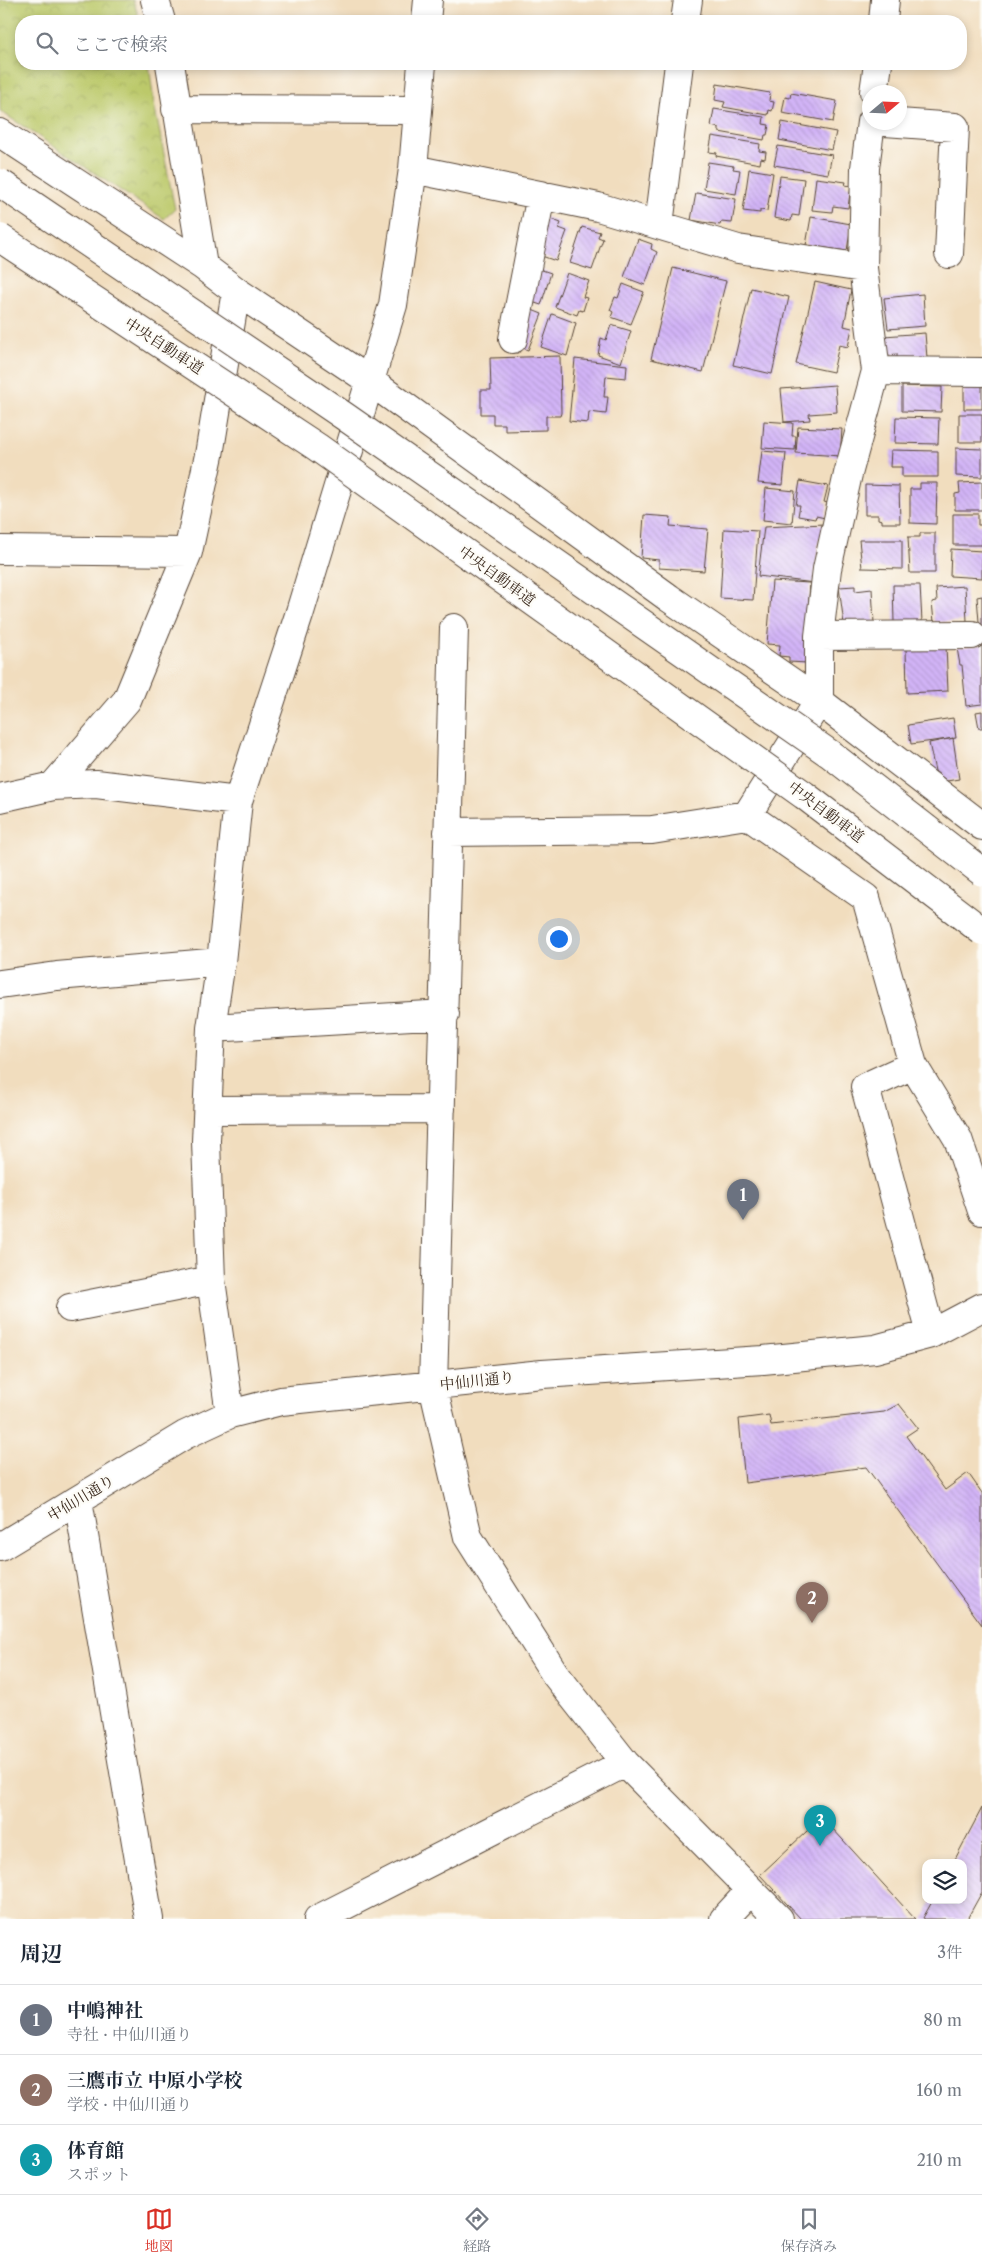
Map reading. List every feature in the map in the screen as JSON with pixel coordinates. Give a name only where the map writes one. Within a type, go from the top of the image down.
[{"type":"main road","points":[[154,0],[159,15]]},
{"type":"main road","points":[[427,15],[428,0]]},
{"type":"main road","points":[[686,15],[688,0]]},
{"type":"main road","points":[[883,15],[885,0]]},
{"type":"main road","points":[[171,70],[203,266]]},
{"type":"main road","points":[[230,1414],[210,1280],[206,1141],[209,1110],[211,1028],[221,962],[238,801],[300,612],[393,305],[412,170],[421,70]]},
{"type":"main road","points":[[659,225],[678,70]]},
{"type":"main road","points":[[875,85],[877,70]]},
{"type":"main road","points":[[176,109],[417,110]]},
{"type":"main road","points":[[907,124],[955,127],[949,254]]},
{"type":"main road","points":[[747,815],[819,701],[819,636],[827,569],[848,474],[876,371],[863,268],[865,168],[870,130]]},
{"type":"main road","points":[[0,133],[203,266],[236,291],[370,381],[669,598],[819,701],[982,826]]},
{"type":"main road","points":[[412,170],[598,207],[738,249],[863,268]]},
{"type":"main road","points":[[0,183],[344,416],[814,743],[982,872]]},
{"type":"main road","points":[[513,339],[541,195]]},
{"type":"main road","name":"中央自動車道","points":[[0,238],[317,447],[804,795],[982,931]]},
{"type":"main road","points":[[53,786],[127,700],[188,552],[209,456],[236,291]]},
{"type":"main road","points":[[876,371],[982,372]]},
{"type":"main road","points":[[0,550],[188,552]]},
{"type":"main road","points":[[454,628],[433,1386],[468,1537],[555,1674],[625,1763],[779,1919]]},
{"type":"main road","points":[[819,636],[972,636]]},
{"type":"main road","points":[[0,798],[53,786],[96,784],[238,801]]},
{"type":"main road","points":[[448,832],[652,830],[747,815],[866,898],[913,1065],[958,1139],[982,1211]]},
{"type":"main road","points":[[0,984],[57,976],[221,962]]},
{"type":"main road","points":[[211,1028],[444,1014]]},
{"type":"main road","points":[[913,1065],[865,1087],[931,1334]]},
{"type":"main road","points":[[209,1110],[440,1109]]},
{"type":"main road","points":[[70,1308],[210,1280]]},
{"type":"main road","name":"中仙川通り","points":[[0,1547],[185,1435],[230,1414],[281,1401],[542,1374],[763,1360],[866,1350],[931,1334],[982,1307]]},
{"type":"main road","points":[[78,1500],[148,1919]]},
{"type":"main road","points":[[318,1919],[625,1763]]},
{"type":"main road","points":[[724,1919],[750,1891]]},
{"type":"green space","points":[[0,0],[133,0],[138,15],[15,15],[15,70],[150,70],[154,104],[175,209],[164,219],[0,111]]},
{"type":"building","points":[[717,84],[770,93],[769,101],[774,102],[772,111],[769,110],[768,115],[723,107],[725,102],[715,100]]},
{"type":"building","points":[[791,93],[837,101],[833,122],[782,113],[785,97],[790,98]]},
{"type":"building","points":[[714,109],[764,117],[763,124],[769,125],[767,135],[765,135],[764,140],[719,132],[719,128],[711,126]]},
{"type":"building","points":[[782,122],[836,132],[832,150],[779,140]]},
{"type":"building","points":[[712,136],[760,144],[759,151],[766,152],[765,159],[761,158],[760,164],[716,156],[717,153],[709,152]]},
{"type":"building","points":[[778,146],[832,155],[828,174],[774,165]]},
{"type":"building","points":[[708,162],[734,166],[733,169],[740,170],[736,194],[704,189]]},
{"type":"building","points":[[749,169],[773,173],[767,211],[760,210],[760,213],[743,211]]},
{"type":"building","points":[[780,176],[804,179],[799,216],[792,215],[791,221],[774,218]]},
{"type":"building","points":[[816,178],[846,182],[845,185],[851,186],[848,208],[833,206],[832,212],[812,210]]},
{"type":"building","points":[[696,193],[736,199],[732,223],[721,222],[720,225],[691,220]]},
{"type":"building","points":[[545,217],[561,223],[559,228],[567,231],[556,261],[533,253]]},
{"type":"building","points":[[811,217],[851,224],[847,251],[806,245]]},
{"type":"building","points":[[582,227],[600,232],[598,237],[603,239],[592,270],[570,263]]},
{"type":"building","points":[[638,239],[652,244],[651,249],[657,252],[645,285],[624,277]]},
{"type":"building","points":[[530,266],[551,273],[541,305],[514,296]]},
{"type":"building","points":[[673,268],[726,281],[703,372],[651,359]]},
{"type":"building","points":[[567,273],[589,281],[583,297],[587,298],[583,311],[579,310],[577,315],[555,307]]},
{"type":"building","points":[[815,282],[851,290],[844,326],[852,328],[848,347],[839,345],[833,372],[796,364]]},
{"type":"building","points":[[623,284],[644,292],[631,324],[611,317],[613,312],[610,310],[615,297],[618,298]]},
{"type":"building","points":[[751,288],[789,297],[772,374],[733,365]]},
{"type":"building","points":[[923,294],[925,326],[888,329],[884,298]]},
{"type":"building","points":[[517,304],[542,314],[528,350],[503,340]]},
{"type":"building","points":[[552,314],[576,323],[567,356],[541,347]]},
{"type":"building","points":[[611,325],[631,331],[621,363],[598,355],[601,338],[606,340]]},
{"type":"building","points":[[925,333],[927,358],[897,361],[897,354],[886,355],[884,336]]},
{"type":"building","points":[[560,356],[561,413],[560,416],[546,416],[546,430],[505,431],[505,424],[493,424],[493,414],[481,414],[481,390],[491,390],[490,358]]},
{"type":"building","points":[[575,359],[627,365],[626,378],[606,376],[604,397],[608,397],[606,414],[589,412],[588,423],[569,421]]},
{"type":"building","points":[[964,384],[982,385],[982,409],[964,409]]},
{"type":"building","points":[[835,385],[837,412],[809,414],[810,420],[784,422],[781,389]]},
{"type":"building","points":[[902,386],[942,387],[941,412],[902,411]]},
{"type":"building","points":[[959,414],[982,414],[982,442],[959,442]]},
{"type":"building","points":[[896,417],[939,418],[938,444],[895,443]]},
{"type":"building","points":[[764,421],[793,423],[792,436],[796,436],[795,450],[762,448]]},
{"type":"building","points":[[798,427],[842,429],[840,456],[796,453]]},
{"type":"building","points":[[956,448],[982,449],[982,477],[956,476]]},
{"type":"building","points":[[891,450],[938,451],[938,477],[902,477],[902,467],[890,467]]},
{"type":"building","points":[[762,451],[786,453],[783,485],[758,483]]},
{"type":"building","points":[[800,481],[828,486],[824,502],[828,503],[825,518],[816,516],[815,519],[798,516],[800,505],[796,505]]},
{"type":"building","points":[[982,482],[982,510],[955,510],[955,494],[960,493],[959,483]]},
{"type":"building","points":[[920,483],[937,483],[936,524],[910,523],[910,489],[920,489]]},
{"type":"building","points":[[865,485],[899,486],[900,523],[882,523],[882,520],[878,519],[878,515],[865,515]]},
{"type":"building","points":[[766,488],[795,491],[792,523],[763,520]]},
{"type":"building","points":[[953,514],[978,514],[978,525],[982,525],[982,545],[953,545]]},
{"type":"building","points":[[644,515],[671,517],[670,526],[708,529],[704,571],[659,568],[659,560],[641,558]]},
{"type":"building","points":[[824,524],[822,539],[819,539],[814,583],[758,576],[764,527]]},
{"type":"building","points":[[724,529],[758,531],[753,600],[720,598]]},
{"type":"building","points":[[920,533],[935,533],[935,573],[910,573],[908,537],[920,537]]},
{"type":"building","points":[[859,540],[902,540],[902,569],[862,568]]},
{"type":"building","points":[[951,549],[982,551],[982,578],[950,576]]},
{"type":"building","points":[[772,581],[810,583],[806,641],[807,663],[789,662],[789,657],[779,656],[780,645],[767,644]]},
{"type":"building","points":[[893,585],[920,585],[922,622],[894,622]]},
{"type":"building","points":[[855,586],[855,591],[872,589],[874,623],[844,624],[839,587]]},
{"type":"building","points":[[965,586],[967,621],[934,622],[932,602],[937,601],[936,588]]},
{"type":"building","points":[[982,596],[982,634],[980,634],[977,597]]},
{"type":"building","points":[[982,645],[982,704],[966,706],[962,665],[960,665],[957,648]]},
{"type":"building","points":[[946,646],[948,691],[907,693],[906,648]]},
{"type":"building","points":[[982,711],[982,728],[979,728],[976,712]]},
{"type":"building","points":[[953,718],[956,738],[911,744],[908,725]]},
{"type":"building","points":[[953,738],[959,779],[947,781],[935,771],[929,743]]},
{"type":"building","points":[[899,1404],[918,1428],[906,1436],[945,1490],[968,1473],[982,1493],[982,1625],[866,1467],[745,1483],[739,1419],[769,1415],[771,1425],[884,1412]]},
{"type":"building","points":[[982,1808],[982,1892],[967,1919],[923,1918],[931,1904],[967,1904],[967,1859],[955,1859]]},
{"type":"building","points":[[822,1817],[915,1919],[801,1919],[760,1875]]},
{"type":"place","name":"中嶋神社","points":[[743,1220]]},
{"type":"place","name":"三鷹市立 中原小学校","points":[[812,1623]]},
{"type":"place","name":"体育館","points":[[820,1846]]}]
